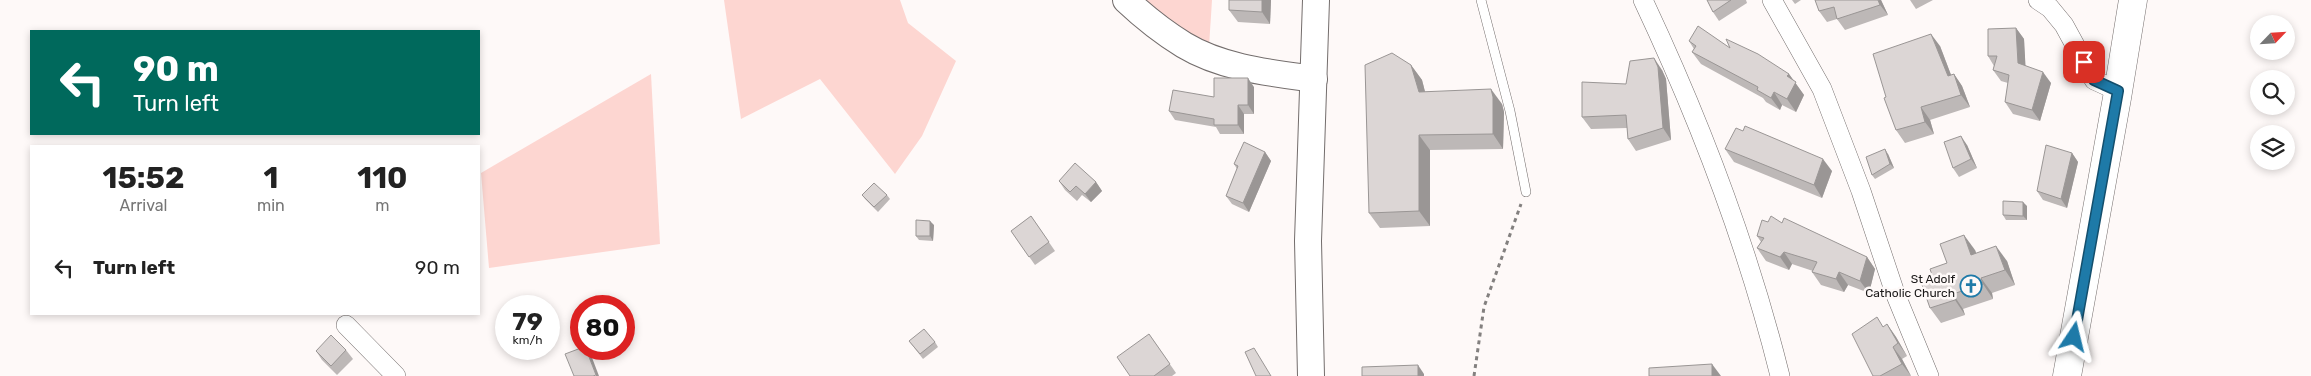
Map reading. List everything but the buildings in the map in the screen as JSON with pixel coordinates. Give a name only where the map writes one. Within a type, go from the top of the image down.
[{"type":"highway","points":[[2072,369],[2133,0]]},
{"type":"street","points":[[1126,0],[1150,22],[1193,49],[1250,70],[1314,79]]},
{"type":"street","points":[[1311,376],[1308,241],[1316,0]]},
{"type":"street","points":[[1644,0],[1681,80],[1721,186],[1755,286],[1780,376]]},
{"type":"street","points":[[1772,0],[1822,89],[1861,191],[1894,293],[1929,376]]},
{"type":"street","points":[[2038,0],[2050,8],[2064,26],[2094,80],[2118,91]]},
{"type":"street","points":[[346,325],[396,376]]},
{"type":"lane","points":[[1481,0],[1512,120],[1526,192]]},
{"type":"path","points":[[1474,376],[1484,307],[1526,192]]},
{"type":"shaded area","points":[[724,0],[900,0],[908,23],[956,61],[922,136],[895,174],[820,79],[741,119]]},
{"type":"shaded area","points":[[1135,0],[1212,0],[1209,47]]},
{"type":"shaded area","points":[[651,74],[660,244],[489,268],[481,173]]},
{"type":"place","name":"St Adolf Catholic Church","points":[[1971,286]]},
{"type":"route","points":[[2074,337],[2118,91],[2094,80],[2084,62]]}]
